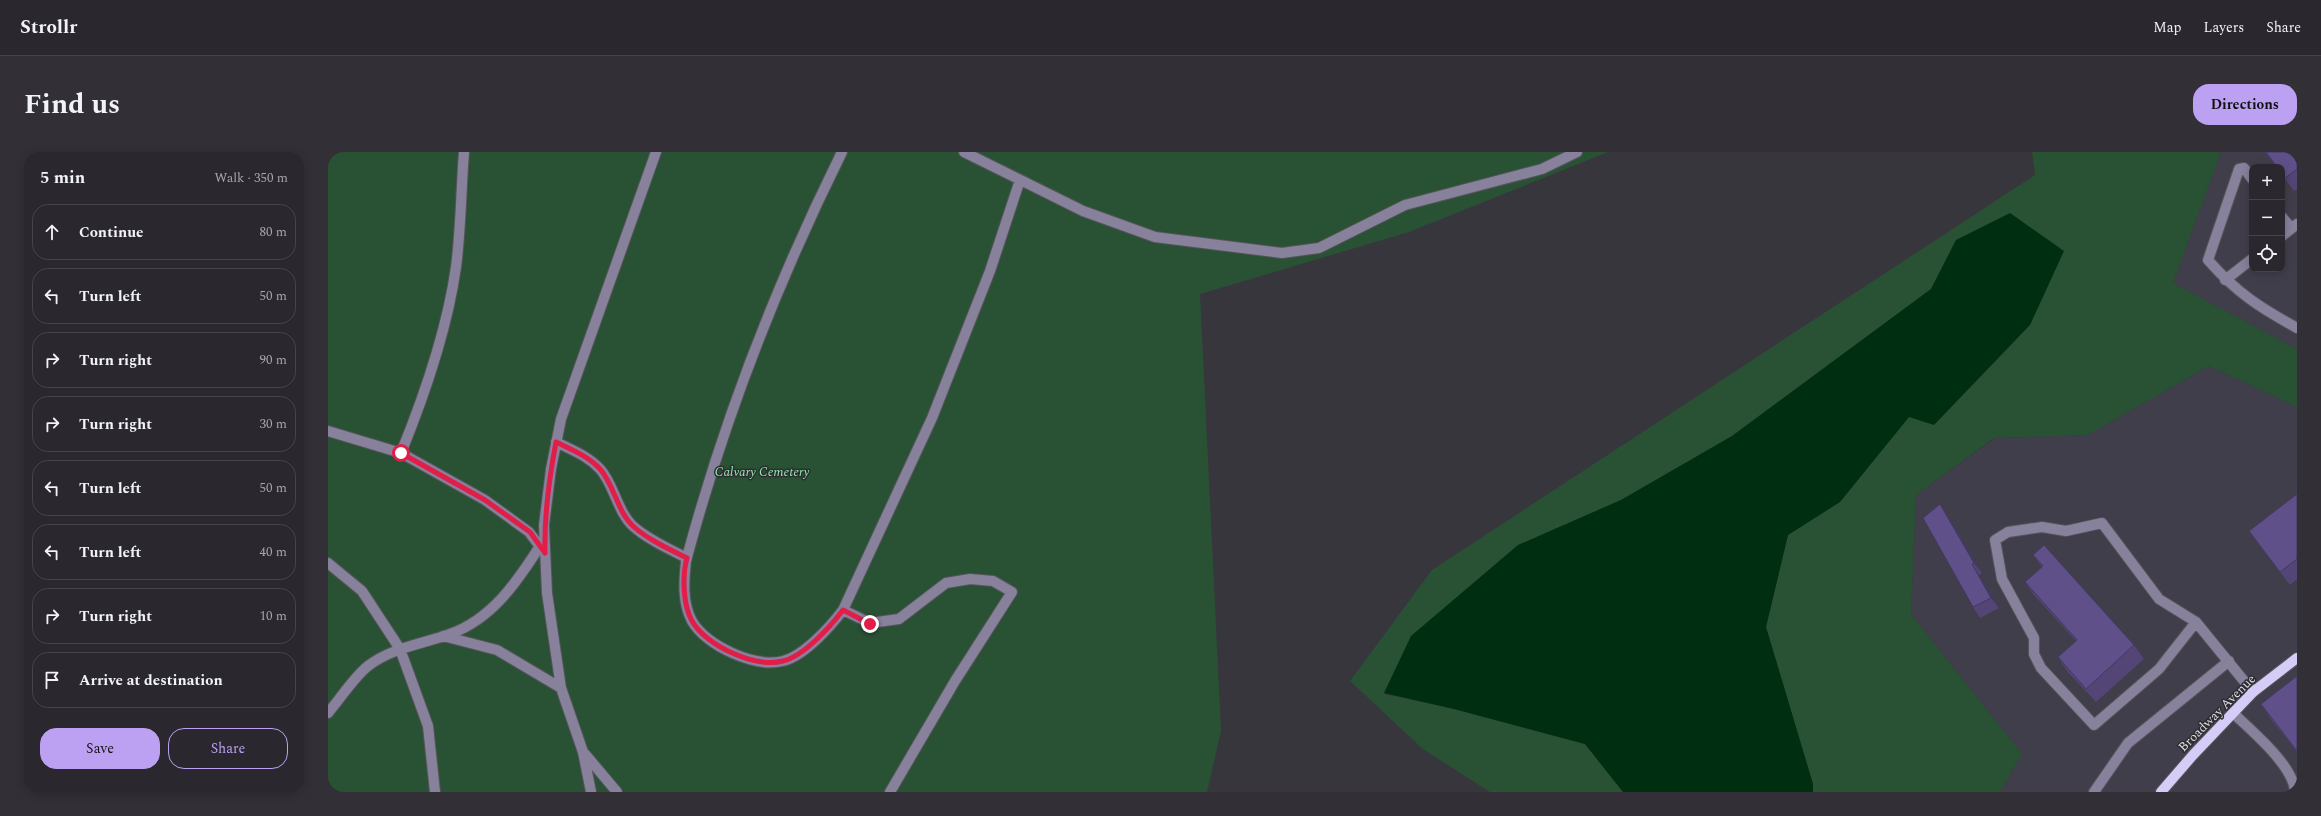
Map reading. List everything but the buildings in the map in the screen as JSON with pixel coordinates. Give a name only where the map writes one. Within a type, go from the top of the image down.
[{"type":"main road","name":"Broadway Avenue","points":[[2161,792],[2192,754],[2254,692],[2297,658]]},
{"type":"lane","points":[[401,453],[421,406],[442,337],[456,267],[464,152]]},
{"type":"lane","points":[[591,792],[583,752],[561,688],[547,593],[543,550],[544,525],[551,470],[563,412],[656,152]]},
{"type":"lane","points":[[842,152],[809,220],[738,394],[687,558],[684,590],[692,621],[716,645],[741,657],[762,662],[783,661],[808,646],[830,628],[843,610],[932,418],[990,271],[1020,180]]},
{"type":"lane","points":[[964,152],[1083,211],[1155,237],[1282,253],[1319,248],[1405,205],[1542,169],[1577,152]]},
{"type":"lane","points":[[2249,175],[2244,168],[2239,169],[2208,260],[2225,280],[2257,306],[2297,328]]},
{"type":"lane","points":[[2285,219],[2296,225],[2285,234]]},
{"type":"lane","points":[[2225,280],[2249,261]]},
{"type":"lane","points":[[328,431],[401,453],[485,500],[530,532],[543,550]]},
{"type":"lane","points":[[556,442],[587,457],[602,470],[617,501],[633,526],[654,540],[687,558]]},
{"type":"lane","points":[[2196,622],[2159,668],[2094,724],[2041,668],[2034,654],[2034,638],[2002,579],[1995,540],[2008,532],[2042,527],[2066,531],[2102,523],[2159,599],[2196,622],[2254,692]]},
{"type":"lane","points":[[328,713],[368,666],[400,649],[443,636],[471,625],[487,613],[517,582],[543,550]]},
{"type":"lane","points":[[328,563],[362,591],[400,649],[428,726],[435,792]]},
{"type":"lane","points":[[843,610],[870,624],[899,619],[946,583],[970,579],[993,581],[1012,592],[955,681],[890,792]]},
{"type":"lane","points":[[443,636],[497,650],[561,688]]},
{"type":"lane","points":[[2094,792],[2128,743],[2229,661]]},
{"type":"lane","points":[[2233,713],[2274,754],[2295,782],[2295,792]]},
{"type":"lane","points":[[583,752],[617,792]]},
{"type":"shaded area","points":[[2221,152],[2297,152],[2297,349],[2173,283]]},
{"type":"shaded area","points":[[2010,213],[2064,251],[2030,325],[1934,425],[1909,417],[1840,502],[1788,535],[1766,627],[1813,784],[1813,792],[1623,792],[1585,744],[1454,709],[1384,693],[1411,636],[1518,545],[1621,500],[1732,436],[1931,289],[1956,240]]},
{"type":"shaded area","points":[[2209,366],[2297,407],[2297,792],[2000,792],[2022,754],[1911,614],[1916,495],[1995,438],[2088,435]]},
{"type":"green space","name":"Calvary Cemetery","points":[[328,152],[1608,152],[1409,232],[1200,294],[1221,731],[1207,792],[328,792]]},
{"type":"green space","points":[[2032,152],[2221,152],[2173,283],[2297,349],[2297,407],[2209,366],[2088,435],[1994,438],[1916,495],[1911,614],[2022,754],[2000,792],[1813,792],[1813,784],[1766,627],[1788,535],[1840,502],[1909,417],[1956,240],[1931,289],[1732,436],[1621,500],[1518,545],[1384,694],[1454,709],[1585,744],[1623,792],[1490,792],[1423,749],[1350,681],[1432,570],[2035,175]]},
{"type":"route","points":[[401,453],[485,500],[530,532],[545,553],[544,525],[556,442],[587,457],[602,470],[617,501],[633,526],[654,540],[687,558],[684,590],[692,621],[716,645],[741,657],[762,662],[783,661],[808,646],[830,628],[843,610],[870,624]]}]
